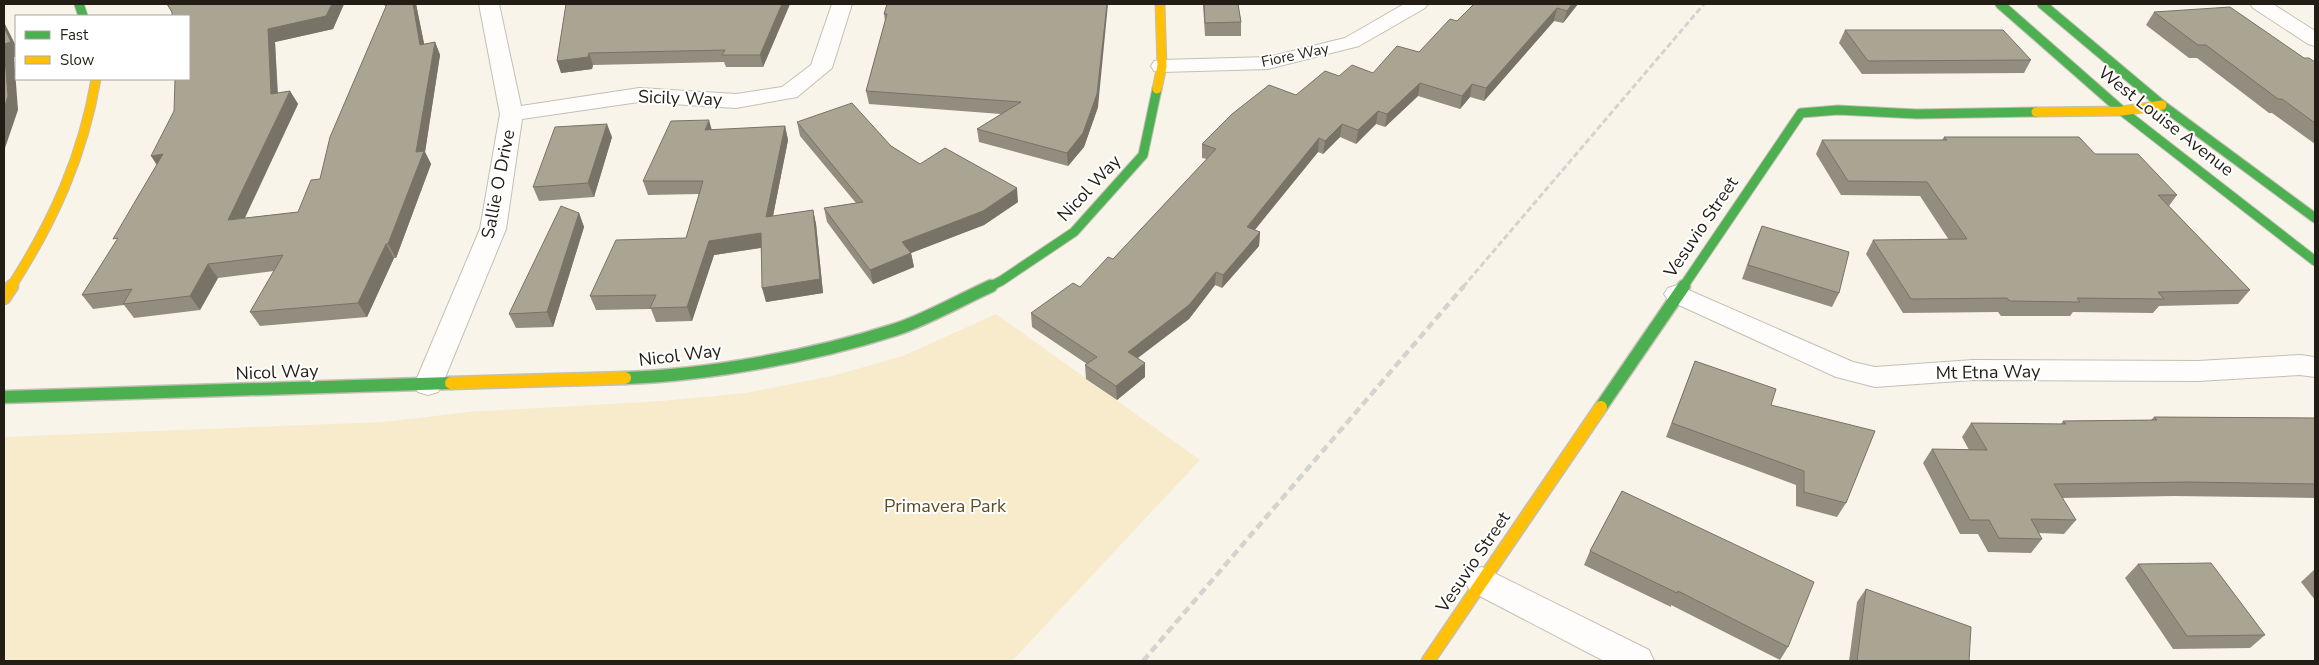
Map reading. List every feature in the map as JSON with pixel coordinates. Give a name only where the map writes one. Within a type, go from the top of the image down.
[{"type":"street","name":"Sallie O Drive","points":[[428,385],[493,230],[511,114],[489,4]]},
{"type":"street","name":"Sicily Way","points":[[511,114],[639,94],[736,101],[789,92],[821,68],[842,4]]},
{"type":"street","name":"Nicol Way","points":[[4,397],[658,377],[774,360],[896,330],[1001,281],[1074,232],[1143,155],[1162,66],[1160,4]]},
{"type":"street","name":"Fiore Way","points":[[1162,66],[1268,63],[1278,61],[1352,42],[1418,4]]},
{"type":"street","name":"West Louise Avenue","points":[[2000,4],[2122,111],[2315,261]]},
{"type":"street","name":"West Louise Avenue","points":[[2042,4],[2162,105],[2315,218]]},
{"type":"street","points":[[2260,4],[2315,40]]},
{"type":"street","points":[[4,298],[65,195],[85,134],[96,80]]},
{"type":"street","name":"Vesuvio Street","points":[[1428,661],[1801,113],[1838,110],[1917,114],[2122,111],[2162,105]]},
{"type":"street","name":"Mt Etna Way","points":[[1677,294],[1846,370],[1875,377],[1972,370],[2198,371],[2300,365],[2315,367]]},
{"type":"street","points":[[1482,581],[1637,661]]},
{"type":"green space","name":"Primavera Park","points":[[996,314],[1200,460],[1012,661],[4,661],[4,437],[383,422],[469,412],[661,401],[746,393],[832,376],[903,356]]},
{"type":"building","points":[[167,4],[332,4],[326,16],[268,29],[271,94],[290,91],[228,220],[298,212],[311,180],[320,179],[330,137],[387,4],[413,4],[420,45],[435,42],[416,152],[424,151],[388,244],[386,244],[358,303],[250,312],[283,255],[208,264],[190,296],[123,304],[132,289],[82,295],[118,238],[113,239],[163,154],[151,156],[174,111],[175,80],[190,80],[190,15],[172,15]]},
{"type":"building","points":[[566,4],[782,4],[760,55],[722,55],[725,50],[589,53],[588,57],[557,61]]},
{"type":"building","points":[[887,4],[1107,4],[1097,94],[1083,133],[1067,153],[977,129],[1021,102],[866,91],[887,14],[884,14]]},
{"type":"building","points":[[1204,4],[1238,4],[1241,22],[1205,23]]},
{"type":"building","points":[[1474,4],[1572,4],[1567,11],[1557,8],[1486,88],[1472,84],[1462,96],[1420,83],[1387,114],[1378,111],[1358,130],[1342,124],[1325,141],[1319,138],[1247,227],[1260,232],[1223,275],[1216,272],[1189,305],[1128,352],[1145,363],[1116,386],[1085,365],[1097,357],[1031,313],[1073,283],[1080,287],[1108,257],[1113,259],[1216,149],[1202,144],[1232,114],[1269,85],[1296,95],[1325,71],[1339,76],[1352,65],[1373,73],[1397,46],[1419,52],[1450,19],[1457,21]]},
{"type":"building","points":[[2230,7],[2304,58],[2309,58],[2315,62],[2315,123],[2282,99],[2278,99],[2206,45],[2198,45],[2154,12]]},
{"type":"building","points":[[4,27],[11,42],[4,44]]},
{"type":"building","points":[[1845,30],[2003,30],[2031,60],[1868,61]]},
{"type":"building","points":[[4,44],[8,96],[4,109]]},
{"type":"building","points":[[852,103],[891,146],[920,164],[945,148],[1017,188],[983,211],[902,242],[911,253],[870,270],[824,208],[863,202],[797,122]]},
{"type":"building","points":[[709,120],[705,130],[785,126],[766,217],[813,210],[820,279],[762,288],[761,233],[709,241],[687,307],[650,308],[656,295],[590,296],[616,240],[686,238],[703,181],[643,181],[671,121]]},
{"type":"building","points":[[607,124],[588,183],[533,187],[555,127]]},
{"type":"building","points":[[1944,137],[2079,137],[2095,154],[2138,154],[2177,195],[2158,195],[2250,290],[2158,292],[2164,299],[2077,298],[2080,302],[2010,301],[2007,298],[1911,299],[1873,240],[1967,239],[1927,182],[1848,181],[1822,140],[1947,140]]},
{"type":"building","points":[[561,206],[579,213],[547,312],[509,314]]},
{"type":"building","points":[[1762,226],[1849,252],[1839,293],[1748,265]]},
{"type":"building","points":[[1695,361],[1776,389],[1771,405],[1875,431],[1846,503],[1804,492],[1804,471],[1672,423]]},
{"type":"building","points":[[2154,417],[2315,418],[2315,484],[2187,482],[2054,484],[2076,520],[2031,519],[2042,539],[1999,538],[1989,520],[1970,520],[1932,449],[1987,450],[1971,423],[2066,424],[2063,421],[2157,420]]},
{"type":"building","points":[[1622,491],[1814,582],[1788,647],[1678,591],[1677,593],[1590,551]]},
{"type":"building","points":[[2211,563],[2265,635],[2187,636],[2138,564]]},
{"type":"building","points":[[1866,589],[1971,627],[1969,661],[1857,661]]},
{"type":"railway","points":[[1463,287],[1704,4]]},
{"type":"railway","points":[[1143,661],[1464,286]]},
{"type":"traffic: fast","points":[[79,4],[83,15]]},
{"type":"traffic: fast","points":[[2000,4],[2122,111],[2315,261]]},
{"type":"traffic: fast","points":[[2042,4],[2162,105],[2315,218]]},
{"type":"traffic: fast","points":[[625,378],[658,377],[775,360],[896,330],[1001,281],[1074,232],[1143,155],[1157,89]]},
{"type":"traffic: fast","points":[[1601,407],[1801,113],[1838,110],[1917,114],[2036,112]]},
{"type":"traffic: fast","points":[[4,397],[451,383]]},
{"type":"traffic: slow","points":[[1157,89],[1162,66],[1160,4]]},
{"type":"traffic: slow","points":[[4,298],[36,246],[63,194],[83,139],[91,110],[96,80]]},
{"type":"traffic: slow","points":[[2036,112],[2122,111],[2162,105]]},
{"type":"traffic: slow","points":[[451,383],[625,378]]},
{"type":"traffic: slow","points":[[1428,661],[1601,407]]}]
